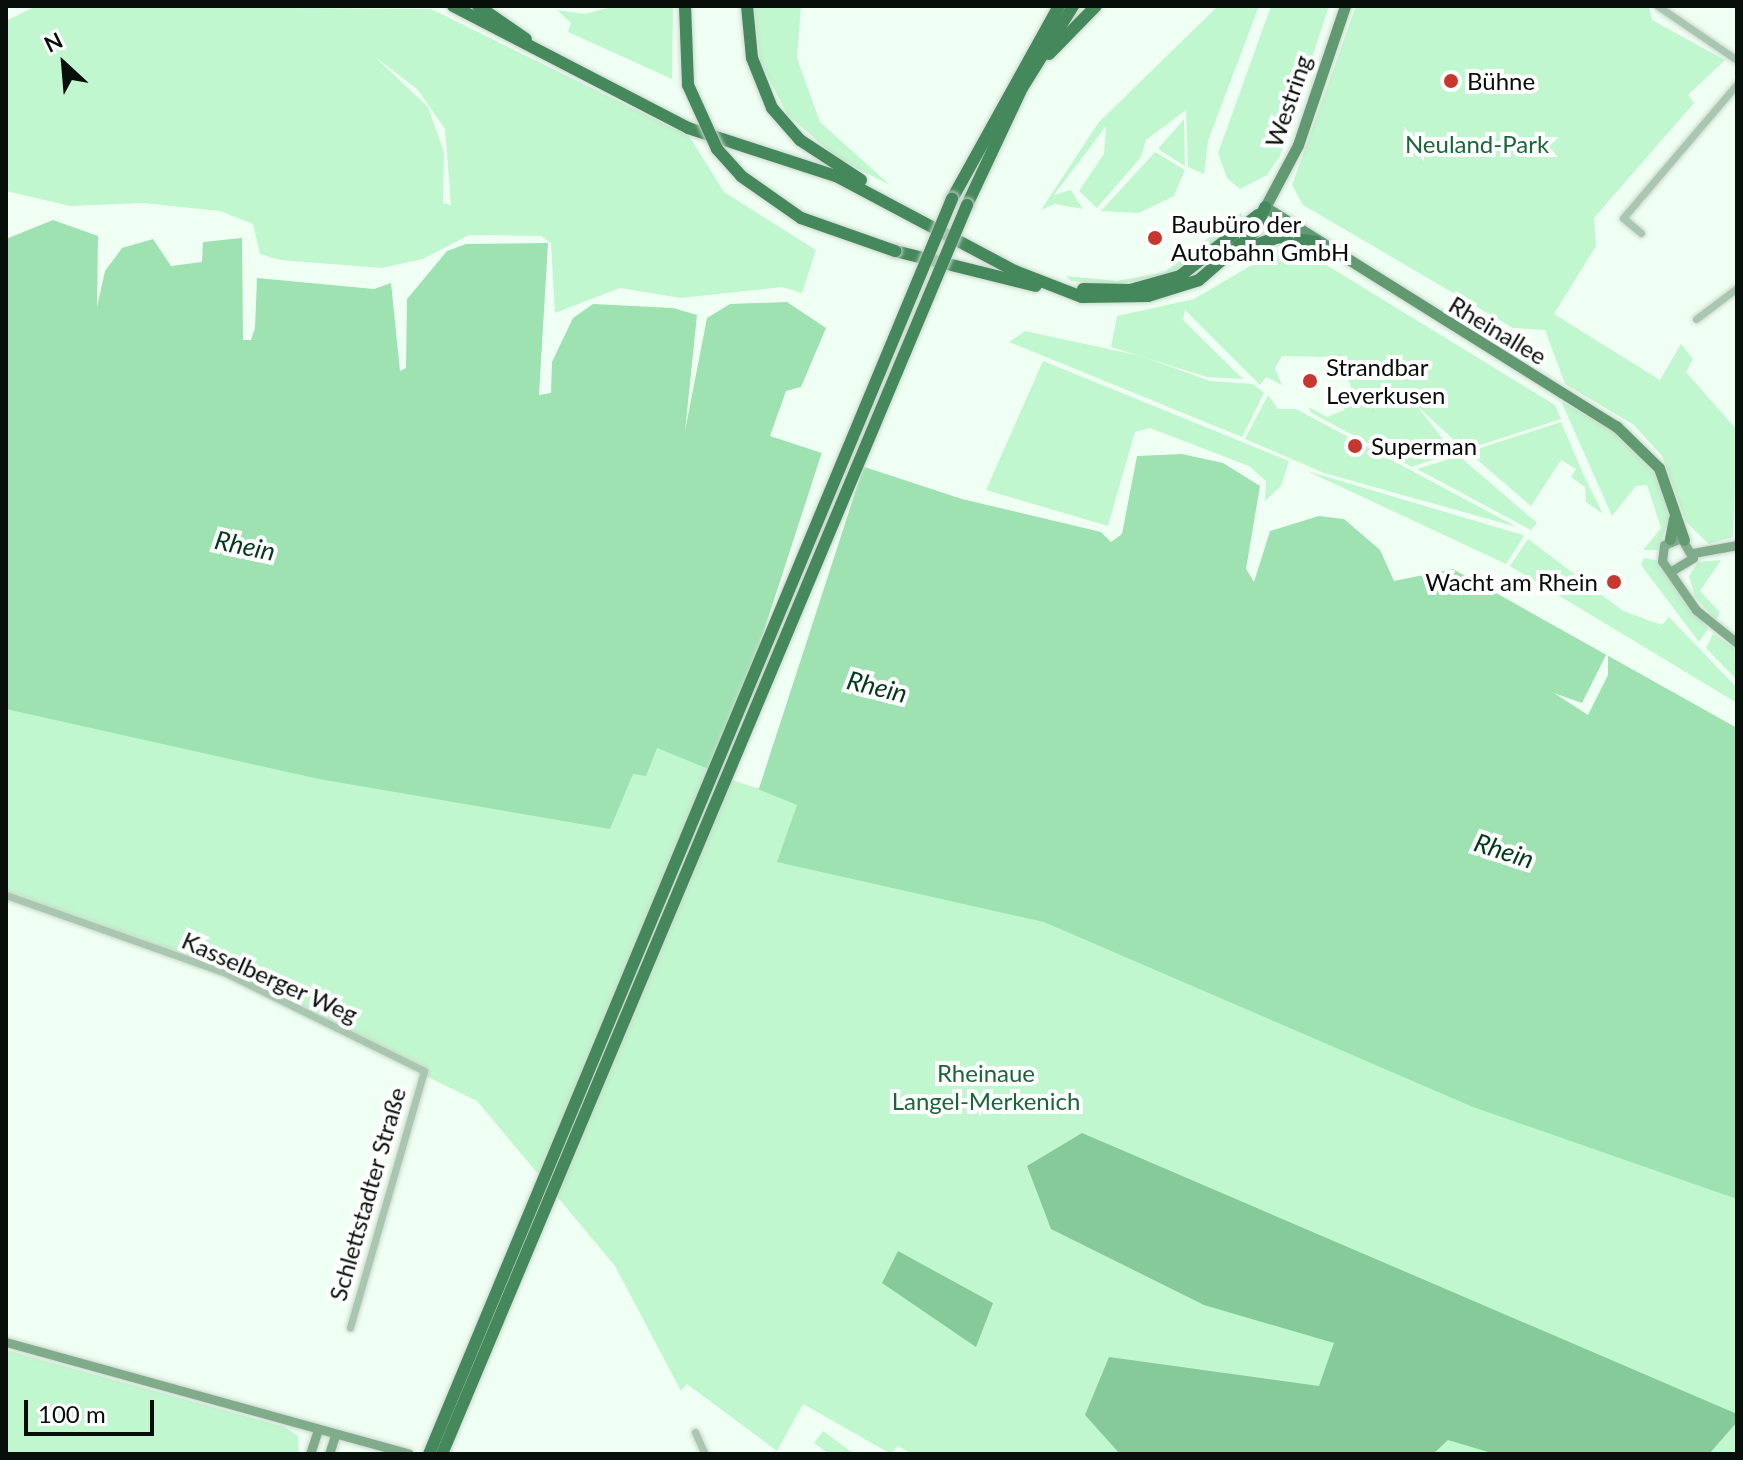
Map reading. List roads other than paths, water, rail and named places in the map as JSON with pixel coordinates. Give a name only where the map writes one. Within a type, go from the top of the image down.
[{"type":"highway","points":[[453,6],[688,128],[836,176],[1069,293]]},
{"type":"highway","points":[[478,6],[556,57],[680,119],[861,180]]},
{"type":"highway","points":[[685,6],[688,85],[717,149],[741,176],[801,218],[895,251],[1069,293],[1148,296],[1221,264],[1261,240],[1316,242]]},
{"type":"highway","points":[[747,6],[752,58],[772,108],[800,140],[861,180],[1020,267],[1091,290],[1130,290],[1180,276],[1265,207]]},
{"type":"highway","points":[[429,1454],[952,199],[1059,6]]},
{"type":"highway","points":[[442,1454],[967,205],[1022,88],[1073,6]]},
{"type":"highway","points":[[1022,88],[1096,6]]},
{"type":"highway","points":[[1221,264],[1254,232],[1265,207]]},
{"type":"main road","name":"Westring","points":[[1265,207],[1295,153],[1345,6]]},
{"type":"main road","name":"Rheinallee","points":[[1265,207],[1316,242],[1616,426],[1659,468],[1684,540]]},
{"type":"main road","name":"Rheinallee","points":[[1670,539],[1674,518]]},
{"type":"street","points":[[1658,6],[1737,60]]},
{"type":"street","points":[[1641,233],[1623,218],[1737,84]]},
{"type":"street","points":[[1696,319],[1737,288]]},
{"type":"street","points":[[1670,539],[1684,540]]},
{"type":"street","name":"Rheinallee","points":[[1670,539],[1661,556],[1679,570],[1686,592],[1706,620],[1737,643]]},
{"type":"street","name":"Rheinallee","points":[[1684,540],[1693,553]]},
{"type":"street","points":[[1679,570],[1693,553],[1737,545]]},
{"type":"street","name":"Kasselberger Weg","points":[[6,895],[226,973],[424,1071]]},
{"type":"street","name":"Schlettstadter Straße","points":[[350,1328],[424,1071]]},
{"type":"street","points":[[6,1342],[409,1454]]},
{"type":"street","points":[[310,1454],[318,1429]]},
{"type":"street","points":[[695,1432],[705,1454]]},
{"type":"street","points":[[329,1454],[335,1435]]},
{"type":"water","name":"Rhein","points":[[53,220],[98,236],[97,307],[105,271],[122,248],[153,239],[171,266],[202,262],[203,242],[242,238],[243,340],[251,340],[255,328],[257,278],[374,289],[391,283],[400,371],[406,368],[407,299],[447,251],[466,244],[548,243],[539,395],[551,393],[552,362],[573,318],[593,304],[673,308],[697,315],[685,431],[707,318],[730,304],[787,302],[826,328],[801,387],[786,391],[770,436],[962,499],[1101,532],[1111,542],[1122,534],[1137,456],[1182,454],[1223,463],[1260,486],[1246,569],[1254,582],[1270,531],[1319,516],[1344,519],[1380,550],[1394,581],[1453,569],[1737,728],[1737,1199],[1473,1107],[1044,922],[777,862],[797,805],[657,748],[646,776],[633,774],[610,829],[319,779],[6,709],[6,239]]},
{"type":"place","name":"Bühne","points":[[1451,81]]},
{"type":"place","name":"Baubüro der Autobahn GmbH","points":[[1155,238]]},
{"type":"place","name":"Strandbar Leverkusen","points":[[1310,381]]},
{"type":"place","name":"Superman","points":[[1355,446]]},
{"type":"place","name":"Wacht am Rhein","points":[[1614,582]]},
{"type":"park label","name":"Neuland-Park","points":[[1477,144]]},
{"type":"park label","name":"Rheinaue Langel-Merkenich","points":[[986,1087]]}]
